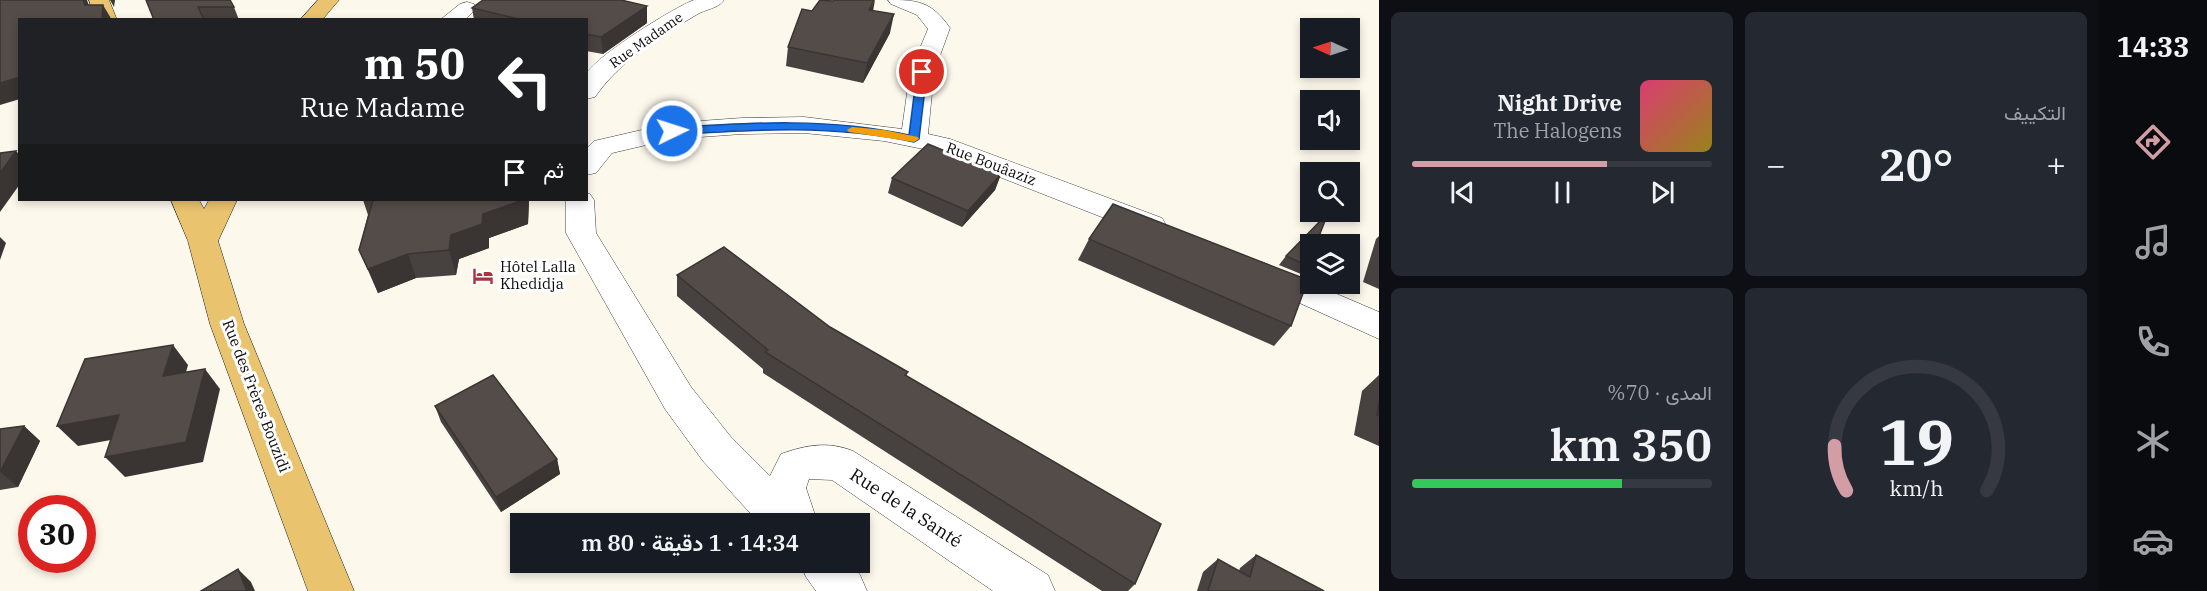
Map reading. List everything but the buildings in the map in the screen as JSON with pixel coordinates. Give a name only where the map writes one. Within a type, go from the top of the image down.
[{"type":"main road","points":[[99,0],[106,18]]},
{"type":"main road","points":[[312,18],[329,0]]},
{"type":"main road","name":"Rue des Frères Bouzidi","points":[[185,201],[203,242],[227,324],[331,591]]},
{"type":"main road","points":[[203,242],[223,201]]},
{"type":"street","name":"Rue Madame","points":[[588,89],[601,71],[645,37],[694,7],[714,0]]},
{"type":"street","points":[[898,0],[924,11],[939,28],[922,72],[914,139]]},
{"type":"street","name":"Rue Bouâaziz","points":[[588,165],[603,147],[672,131],[742,126],[804,125],[884,133],[940,145],[1175,234]]},
{"type":"street","points":[[580,201],[581,233],[678,398],[717,449],[778,513]]},
{"type":"street","points":[[1240,262],[1379,326]]},
{"type":"street","name":"Rue de la Santé","points":[[793,513],[785,488],[795,466],[809,462],[838,463],[1032,591]]},
{"type":"street","points":[[830,573],[844,591]]},
{"type":"slow traffic","points":[[852,130],[914,139]]},
{"type":"place","name":"Hôtel Lalla Khedidja","points":[[483,276]]},
{"type":"route","points":[[672,131],[742,126],[804,125],[884,133],[914,139],[922,72]]}]
